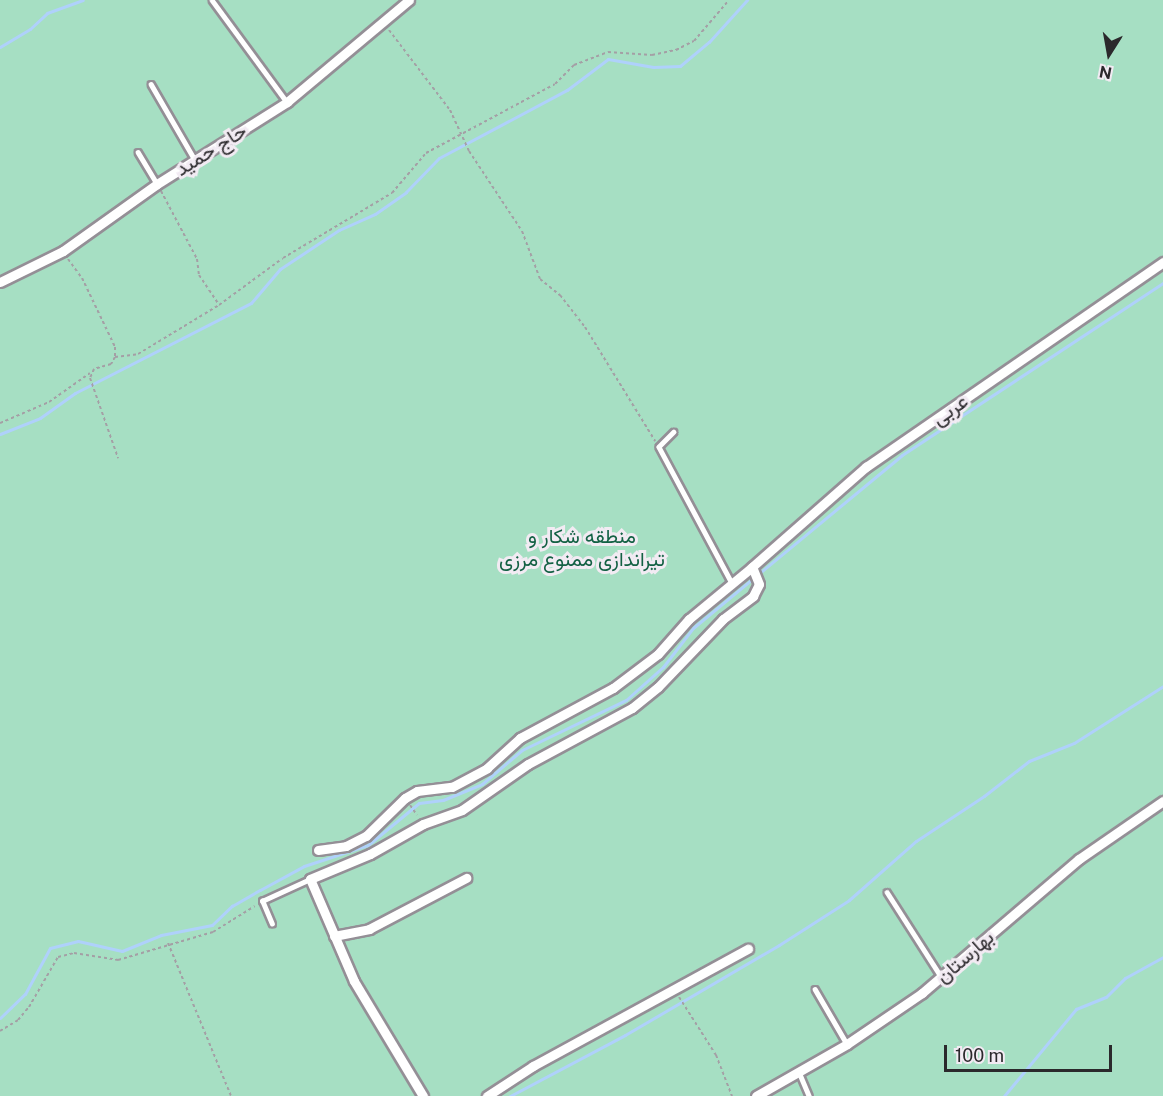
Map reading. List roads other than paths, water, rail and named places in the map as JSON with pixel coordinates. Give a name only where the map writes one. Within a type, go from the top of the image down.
[{"type":"street","name":"حاج حمید","points":[[0,282],[63,251],[157,184],[287,102],[409,0]]},
{"type":"street","name":"عربی","points":[[318,850],[346,846],[366,836],[398,802],[411,794],[452,787],[487,768],[520,738],[613,688],[658,654],[689,619],[732,583],[753,570],[866,467],[1163,262]]},
{"type":"street","points":[[423,1096],[354,981],[310,879],[370,854],[423,824],[462,810],[528,764],[632,708],[658,687],[723,619],[753,596],[759,584],[753,570]]},
{"type":"street","name":"بهارستان","points":[[756,1096],[847,1044],[942,978],[1078,859],[1163,801]]},
{"type":"street","points":[[334,936],[369,929],[466,878]]},
{"type":"street","points":[[487,1096],[532,1066],[748,949]]},
{"type":"lane","points":[[212,0],[287,102]]},
{"type":"lane","points":[[151,84],[195,160]]},
{"type":"lane","points":[[138,152],[157,184]]},
{"type":"lane","points":[[674,432],[659,447],[732,583]]},
{"type":"lane","points":[[272,924],[262,901],[310,879]]},
{"type":"lane","points":[[887,892],[942,978]]},
{"type":"lane","points":[[815,989],[847,1044]]},
{"type":"lane","points":[[799,1072],[809,1096]]},
{"type":"waterway","points":[[0,47],[30,29],[47,13],[83,0]]},
{"type":"waterway","points":[[0,434],[40,418],[75,393],[251,303],[280,269],[339,230],[375,214],[406,192],[439,158],[567,90],[608,59],[653,67],[680,66],[709,42],[747,0]]},
{"type":"waterway","points":[[0,1018],[25,994],[50,948],[78,941],[122,951],[161,935],[212,925],[232,906],[304,866],[368,845],[419,803],[443,800],[482,784],[522,750],[626,700],[663,667],[693,628],[902,455],[1163,283]]},
{"type":"waterway","points":[[510,1096],[625,1035],[779,945],[849,900],[916,841],[984,796],[1029,761],[1074,743],[1163,686]]},
{"type":"waterway","points":[[1004,1096],[1076,1009],[1106,997],[1125,978],[1163,957]]},
{"type":"park label","name":"منطقه شکار و تیراندازی ممنوع مرزی","points":[[582,548]]}]
